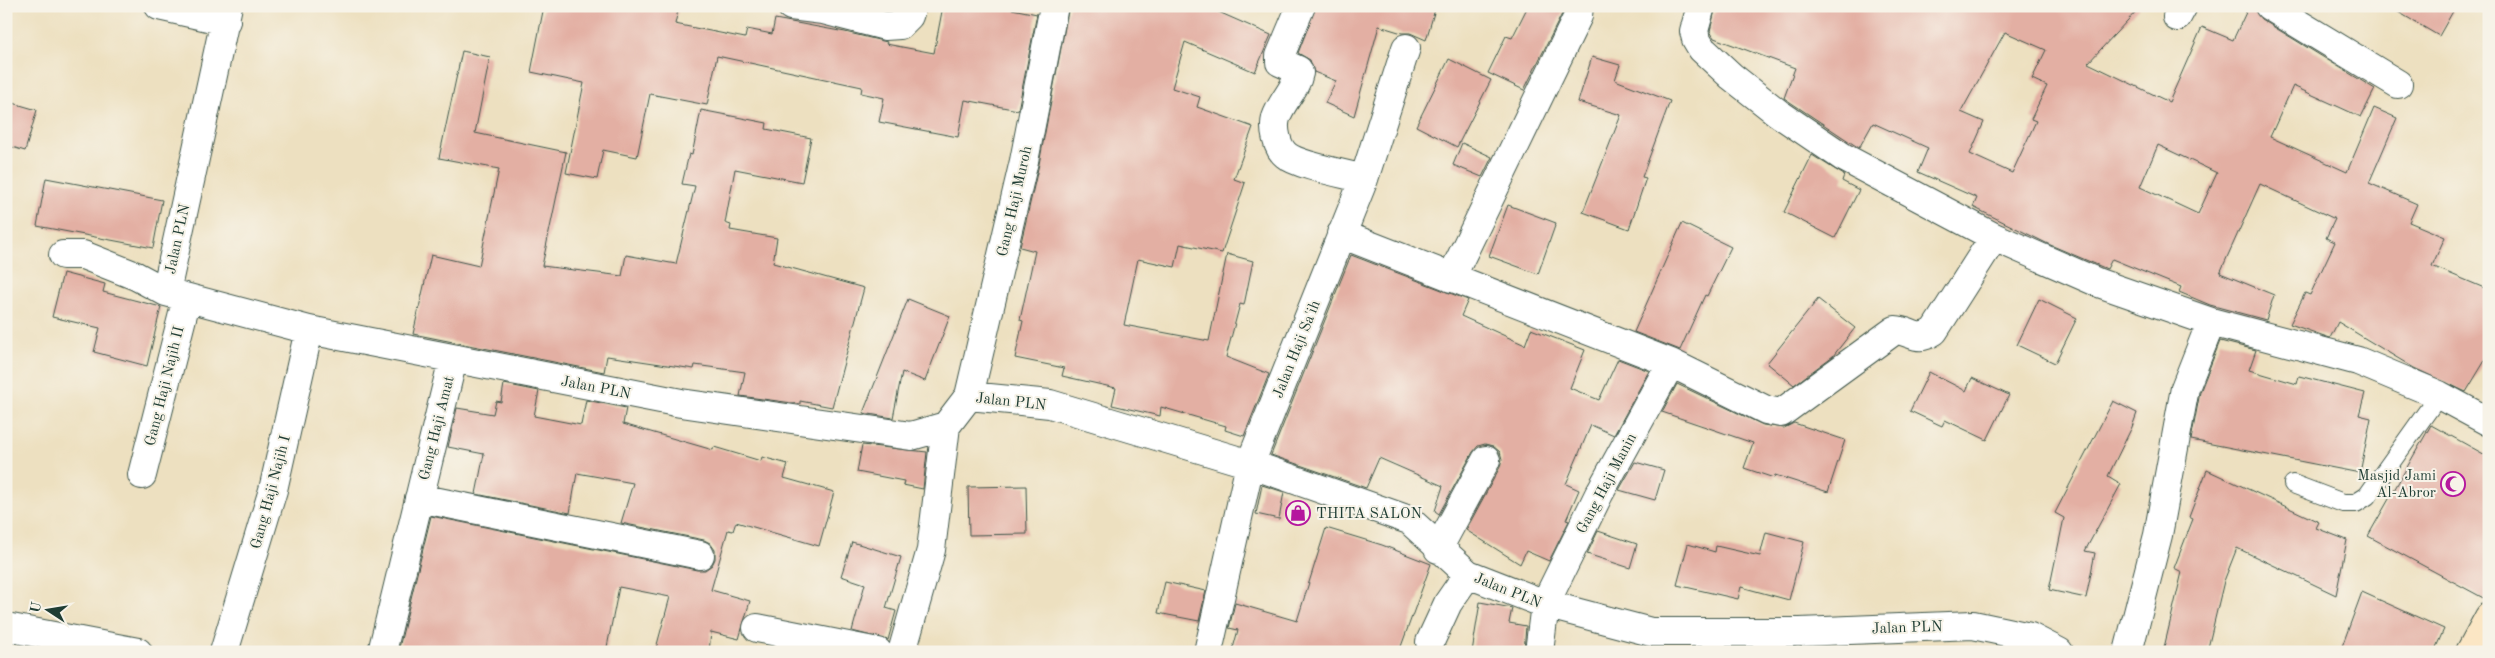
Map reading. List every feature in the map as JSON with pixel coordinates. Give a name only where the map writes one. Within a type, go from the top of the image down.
[{"type":"main road","points":[[2470,652],[2488,620]]},
{"type":"street","name":"Jalan PLN","points":[[158,6],[227,14],[177,295],[309,330],[682,403],[911,436],[946,426],[969,396],[1050,404],[1250,464],[1409,520],[1468,574],[1649,642],[1800,632],[1973,625],[2030,637],[2059,652]]},
{"type":"street","points":[[790,6],[822,10],[885,26],[900,25],[909,16],[912,6]]},
{"type":"street","name":"Gang Haji Muroh","points":[[969,396],[1024,161],[1054,6]]},
{"type":"street","points":[[1301,6],[1280,56],[1280,62],[1298,70],[1299,73],[1276,118],[1278,143],[1284,154],[1295,160],[1364,179]]},
{"type":"street","points":[[1451,278],[1578,16],[1580,6]]},
{"type":"street","points":[[1701,6],[1694,31],[1696,39],[1702,49],[1731,76],[1778,112],[1843,157],[1994,237],[2099,283],[2211,322],[2358,361],[2439,395],[2489,422]]},
{"type":"street","points":[[2269,6],[2398,84]]},
{"type":"street","name":"Jalan Haji Sa'ih","points":[[1208,652],[1250,464],[1364,179],[1406,48]]},
{"type":"street","points":[[1341,234],[1670,363],[1766,410],[1781,413],[1895,330],[1904,331],[1917,338],[1926,336],[1934,330],[1994,237]]},
{"type":"street","points":[[63,255],[83,255],[92,258],[177,295]]},
{"type":"street","name":"Gang Haji Najih II","points":[[142,474],[177,295]]},
{"type":"street","points":[[2128,652],[2158,535],[2185,388],[2211,322]]},
{"type":"street","name":"Gang Haji Najih I","points":[[224,652],[273,490],[309,330]]},
{"type":"street","name":"Gang Haji Amat","points":[[382,652],[453,359]]},
{"type":"street","name":"Gang Haji Manin","points":[[1544,604],[1599,494],[1670,363]]},
{"type":"street","points":[[902,652],[931,550],[946,426]]},
{"type":"street","points":[[1438,548],[1486,460]]},
{"type":"street","points":[[419,498],[700,555]]},
{"type":"street","points":[[1430,642],[1448,603],[1468,574]]},
{"type":"street","points":[[1539,652],[1544,604]]},
{"type":"street","points":[[6,627],[138,652]]},
{"type":"street","points":[[757,628],[878,652]]},
{"type":"lane","points":[[2293,484],[2343,503],[2356,503],[2367,496],[2439,395]]},
{"type":"building","points":[[544,6],[679,6],[675,24],[745,38],[747,29],[772,34],[775,19],[845,32],[887,42],[886,44],[934,53],[943,6],[997,6],[1037,14],[1018,110],[965,100],[958,137],[879,122],[884,98],[861,93],[862,87],[717,56],[707,105],[650,94],[637,157],[603,150],[597,179],[566,173],[584,83],[531,72]]},
{"type":"building","points":[[871,6],[896,6],[893,10],[886,10]]},
{"type":"building","points":[[1069,6],[1205,6],[1271,35],[1255,72],[1185,42],[1172,88],[1200,97],[1197,107],[1253,127],[1234,179],[1245,183],[1222,253],[1180,244],[1175,267],[1138,259],[1124,325],[1209,341],[1227,254],[1253,261],[1244,305],[1240,304],[1226,357],[1269,374],[1244,436],[1225,430],[1226,426],[1161,407],[1160,416],[1112,405],[1116,388],[1062,376],[1064,368],[1015,358],[1023,321],[1020,320],[1035,251],[1020,247],[1039,164]]},
{"type":"building","points":[[1316,6],[1436,6],[1426,40],[1410,33],[1402,33],[1379,26],[1354,116],[1325,103],[1336,81],[1314,72],[1310,60],[1298,53]]},
{"type":"building","points":[[1528,6],[1563,6],[1563,12],[1524,90],[1488,73],[1506,36],[1512,38]]},
{"type":"building","points":[[1716,6],[2141,6],[2088,63],[2169,102],[2202,27],[2233,40],[2249,6],[2254,8],[2261,19],[2375,89],[2361,117],[2293,86],[2270,137],[2347,172],[2374,108],[2397,118],[2369,183],[2417,204],[2409,222],[2445,237],[2432,266],[2489,290],[2489,354],[2466,392],[2414,368],[2338,322],[2330,338],[2290,324],[2305,293],[2310,295],[2335,242],[2326,238],[2335,219],[2260,184],[2220,273],[2274,295],[2266,320],[2210,305],[2179,292],[2181,287],[2112,259],[2107,269],[2048,244],[1973,207],[1977,198],[1918,172],[1928,148],[1873,123],[1859,148],[1784,98],[1795,68],[1714,38],[1710,31]],"holes":[[[2005,32],[2046,50],[2032,79],[2047,86],[2031,119],[2036,121],[2012,173],[1970,154],[1984,122],[1961,112]],[[2158,145],[2217,173],[2198,214],[2140,187]]]},
{"type":"building","points":[[2388,6],[2456,6],[2439,36]]},
{"type":"building","points":[[462,51],[490,57],[475,133],[566,152],[542,266],[622,276],[626,255],[676,264],[695,186],[682,184],[689,154],[692,155],[701,110],[767,123],[766,129],[811,138],[802,182],[735,169],[725,223],[731,225],[730,230],[777,238],[773,263],[864,288],[832,407],[800,401],[800,404],[740,396],[745,372],[695,365],[694,369],[607,356],[604,372],[413,334],[431,255],[479,266],[499,169],[439,158]]},
{"type":"building","points":[[1592,57],[1620,65],[1615,80],[1670,101],[1642,177],[1646,178],[1629,229],[1583,212],[1621,115],[1578,102]]},
{"type":"building","points":[[1449,59],[1491,80],[1457,147],[1416,126]]},
{"type":"building","points":[[6,101],[37,110],[25,151],[6,145]]},
{"type":"building","points":[[1462,143],[1492,157],[1482,177],[1453,165]]},
{"type":"building","points":[[1812,155],[1844,175],[1842,181],[1859,190],[1835,238],[1784,212]]},
{"type":"building","points":[[46,178],[162,200],[153,248],[37,226]]},
{"type":"building","points":[[1508,205],[1556,223],[1538,274],[1489,256]]},
{"type":"building","points":[[1682,223],[1731,247],[1707,296],[1705,295],[1680,350],[1634,332]]},
{"type":"building","points":[[1351,255],[1468,300],[1461,316],[1525,345],[1531,329],[1585,350],[1570,388],[1599,400],[1618,359],[1649,371],[1614,435],[1591,425],[1566,484],[1579,490],[1566,520],[1569,521],[1549,561],[1526,551],[1520,564],[1466,530],[1500,467],[1502,459],[1500,452],[1493,446],[1485,444],[1478,446],[1473,452],[1439,514],[1435,511],[1443,486],[1379,458],[1366,488],[1271,455]]},
{"type":"building","points":[[63,273],[105,284],[103,292],[161,307],[147,366],[94,352],[100,328],[52,317]]},
{"type":"building","points":[[908,299],[950,316],[925,381],[902,372],[893,418],[863,413]]},
{"type":"building","points":[[1818,299],[1855,328],[1833,356],[1794,385],[1767,363]]},
{"type":"building","points":[[2039,299],[2077,318],[2055,363],[2017,345]]},
{"type":"building","points":[[2220,341],[2256,350],[2249,370],[2297,384],[2299,376],[2365,393],[2359,415],[2371,418],[2360,473],[2191,440],[2200,392]]},
{"type":"building","points":[[1929,372],[1966,391],[1972,378],[2009,395],[1987,440],[1945,420],[1942,426],[1910,411]]},
{"type":"building","points":[[504,384],[539,391],[534,416],[581,425],[586,400],[626,408],[623,424],[713,450],[714,447],[761,461],[762,457],[788,464],[784,478],[834,492],[819,546],[736,522],[733,531],[728,530],[711,590],[750,601],[739,639],[711,632],[709,652],[655,652],[670,597],[619,587],[606,652],[398,652],[431,516],[697,570],[705,570],[712,565],[715,559],[715,550],[710,543],[704,540],[621,523],[633,483],[577,473],[570,513],[476,494],[484,454],[448,447],[457,408],[493,414],[496,401],[501,402]]},
{"type":"building","points":[[1677,384],[1763,425],[1784,428],[1794,423],[1845,440],[1828,492],[1775,475],[1774,478],[1744,468],[1753,443],[1662,412]]},
{"type":"building","points":[[2113,401],[2137,413],[2108,476],[2121,484],[2085,551],[2095,553],[2086,598],[2049,590],[2064,518],[2055,513]]},
{"type":"building","points":[[2431,425],[2489,457],[2489,601],[2368,536]]},
{"type":"building","points":[[862,445],[927,452],[923,489],[903,485],[904,481],[857,472]]},
{"type":"building","points":[[1635,462],[1664,470],[1655,500],[1619,490]]},
{"type":"building","points":[[2207,470],[2319,522],[2316,528],[2347,540],[2336,595],[2237,548],[2224,581],[2207,652],[2163,652],[2182,572],[2174,568],[2193,519],[2189,517]]},
{"type":"building","points":[[1262,485],[1284,492],[1279,519],[1256,514]]},
{"type":"building","points":[[1026,486],[1027,534],[969,535],[968,487]]},
{"type":"building","points":[[1326,528],[1382,545],[1431,564],[1399,652],[1232,652],[1238,630],[1229,628],[1235,603],[1297,621]]},
{"type":"building","points":[[1598,531],[1637,544],[1630,568],[1587,554]]},
{"type":"building","points":[[1766,532],[1804,542],[1789,600],[1741,587],[1738,599],[1677,585],[1688,544],[1715,552],[1716,546],[1760,556]]},
{"type":"building","points":[[852,542],[901,557],[886,608],[896,611],[888,640],[852,631],[865,584],[841,576]]},
{"type":"building","points":[[1165,582],[1206,591],[1199,621],[1158,613]]},
{"type":"building","points":[[2362,592],[2444,629],[2434,652],[2340,652]]},
{"type":"building","points":[[1480,602],[1512,608],[1509,623],[1526,626],[1524,652],[1472,652]]},
{"type":"place","name":"Masjid Jami Al-Abror","points":[[2453,484]]},
{"type":"place","name":"THITA SALON","points":[[1298,513]]}]
